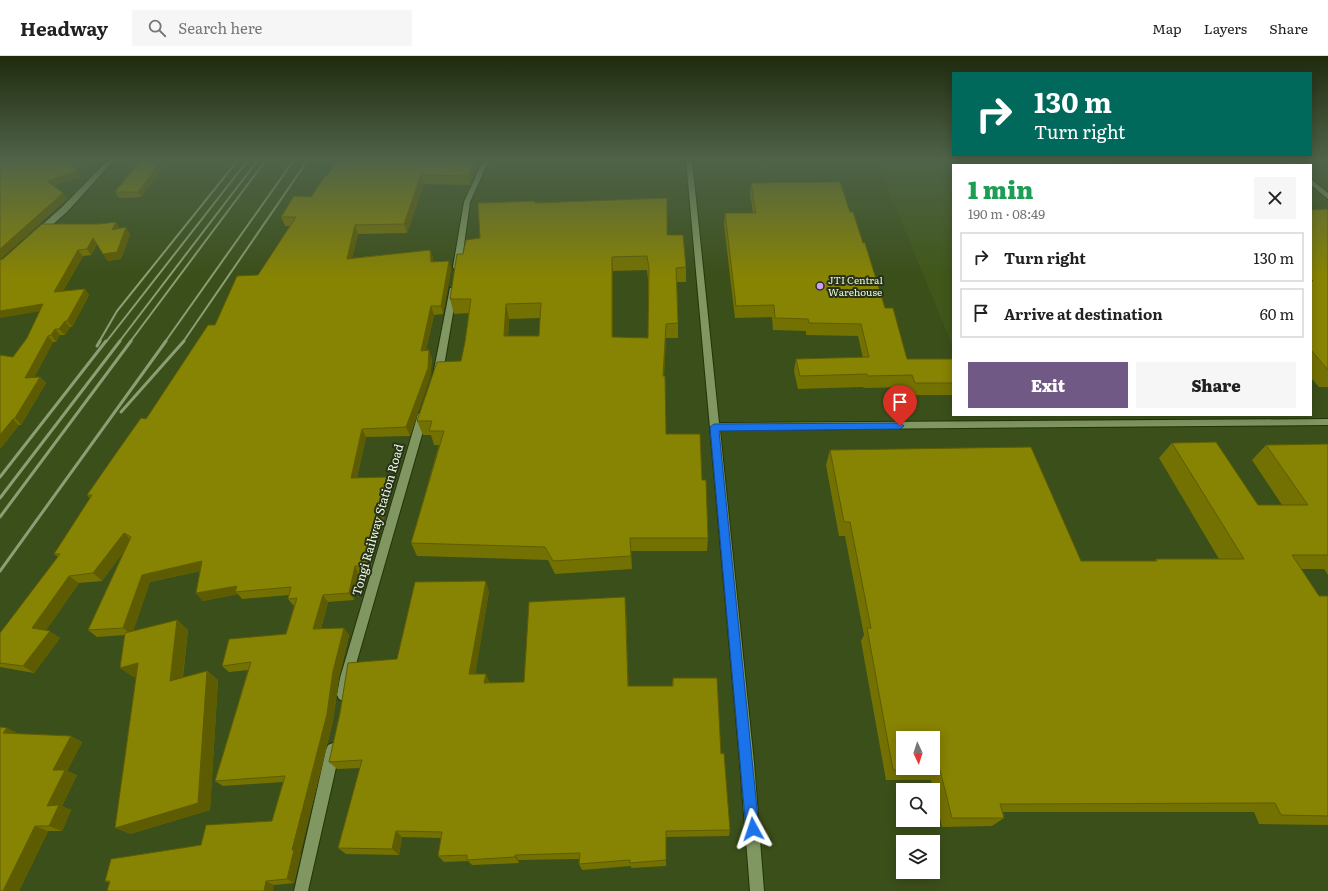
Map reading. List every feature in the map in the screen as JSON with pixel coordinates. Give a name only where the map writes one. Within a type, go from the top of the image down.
[{"type":"street","points":[[32,237],[74,199]]},
{"type":"street","points":[[432,388],[440,366],[468,199]]},
{"type":"street","points":[[693,199],[748,778],[757,891]]},
{"type":"street","name":"Tongi Railway Station Road","points":[[342,707],[346,678],[427,403]]},
{"type":"street","points":[[714,427],[1328,422]]},
{"type":"street","points":[[301,891],[336,736]]},
{"type":"shaded area","points":[[892,199],[952,199],[952,345]]},
{"type":"building","points":[[0,199],[56,199],[0,249]]},
{"type":"building","points":[[292,199],[413,199],[404,224],[355,225],[347,259],[430,250],[431,262],[449,261],[441,306],[431,306],[421,351],[429,350],[428,368],[406,427],[362,429],[351,478],[389,477],[364,567],[355,566],[349,593],[323,595],[313,629],[344,628],[333,671],[327,714],[292,850],[294,850],[287,879],[266,881],[264,891],[107,891],[110,881],[105,881],[111,859],[201,845],[206,825],[272,821],[285,776],[215,781],[251,662],[222,666],[229,639],[286,634],[297,598],[288,599],[291,587],[235,592],[237,586],[196,593],[202,561],[142,575],[123,628],[88,630],[131,537],[124,533],[93,573],[69,576],[32,628],[50,631],[23,666],[0,663],[0,633],[60,554],[54,554],[92,495],[87,495],[119,449],[141,418],[146,419],[208,325],[215,325],[237,276],[258,275],[296,217],[281,217]]},
{"type":"building","points":[[667,199],[667,235],[683,235],[686,267],[676,268],[678,323],[666,324],[663,376],[665,376],[666,434],[700,434],[702,480],[706,480],[708,538],[630,538],[631,556],[553,561],[545,547],[411,543],[444,431],[429,431],[432,421],[417,421],[437,362],[461,361],[465,342],[471,299],[450,299],[457,254],[463,254],[466,240],[480,238],[478,203],[535,201],[535,203]],"holes":[[[647,256],[649,268],[648,338],[612,337],[612,257]],[[541,303],[539,336],[504,336],[506,304]]]},
{"type":"building","points":[[754,199],[846,199],[850,212],[853,212],[863,243],[865,243],[885,308],[893,308],[907,359],[952,359],[952,383],[915,383],[912,375],[867,376],[867,374],[800,376],[796,359],[869,357],[861,324],[809,323],[808,319],[775,318],[774,305],[736,306],[725,213],[756,213]]},
{"type":"building","points":[[1312,210],[1328,210],[1328,370],[1312,351]]},
{"type":"building","points":[[116,222],[112,230],[126,227],[117,252],[103,254],[93,238],[87,249],[78,250],[54,292],[85,289],[67,321],[65,321],[59,329],[55,329],[51,335],[48,336],[25,378],[40,377],[15,418],[0,435],[0,355],[13,357],[27,338],[43,304],[0,311],[0,260],[42,224],[99,224]]},
{"type":"building","points":[[1216,442],[1258,505],[1308,505],[1266,445],[1328,444],[1328,555],[1292,555],[1319,596],[1328,596],[1328,816],[1281,815],[1275,803],[1000,804],[1004,818],[952,818],[940,770],[940,731],[896,731],[896,770],[893,770],[867,628],[871,628],[850,522],[844,522],[830,450],[1031,447],[1081,561],[1244,559],[1172,443]]},
{"type":"building","points":[[486,581],[469,674],[486,674],[484,683],[524,682],[529,602],[625,597],[628,686],[673,686],[673,678],[717,678],[721,754],[724,753],[730,830],[666,831],[666,860],[630,863],[630,860],[579,864],[580,853],[515,855],[515,857],[467,860],[467,855],[438,856],[442,832],[396,831],[392,849],[338,848],[362,760],[329,762],[340,713],[348,663],[397,659],[415,582]]},
{"type":"building","points":[[177,620],[170,681],[207,671],[198,803],[115,828],[138,663],[120,668],[125,633]]},
{"type":"building","points":[[0,727],[7,728],[3,733],[71,736],[53,770],[65,770],[47,806],[59,805],[49,826],[35,826],[3,891],[0,891]]},
{"type":"railway","points":[[99,342],[117,311],[207,199]]},
{"type":"railway","points":[[106,342],[218,199]]},
{"type":"railway","points":[[119,342],[228,199]]},
{"type":"railway","points":[[130,342],[237,199]]},
{"type":"railway","points":[[165,342],[266,199]]},
{"type":"railway","points":[[183,342],[281,199]]},
{"type":"railway","points":[[97,346],[100,341]]},
{"type":"railway","points":[[0,477],[106,341]]},
{"type":"railway","points":[[0,498],[120,341]]},
{"type":"railway","points":[[0,517],[131,341]]},
{"type":"railway","points":[[0,571],[166,341]]},
{"type":"railway","points":[[121,412],[184,341]]},
{"type":"place","name":"JTI Central Warehouse","points":[[820,286]]},
{"type":"route","points":[[753,829],[714,427],[900,426]]}]
